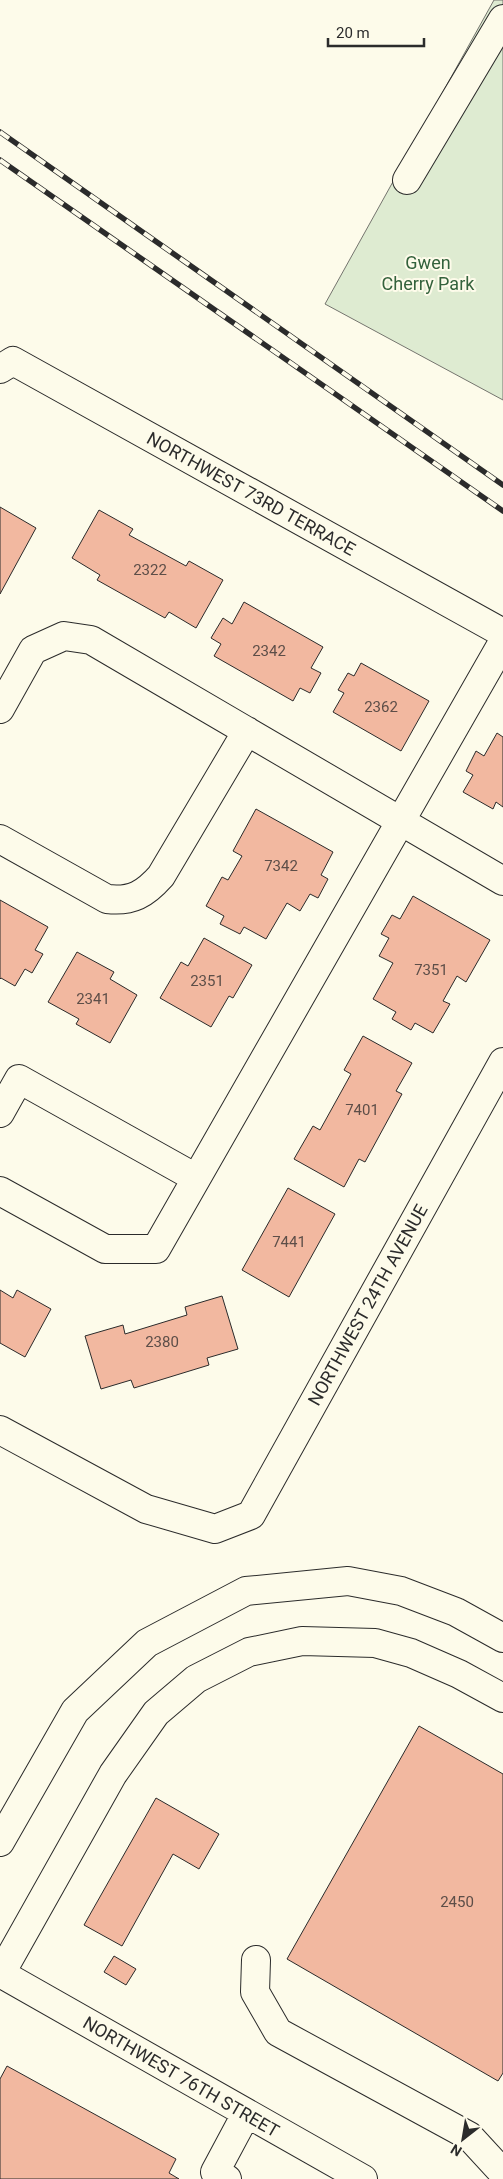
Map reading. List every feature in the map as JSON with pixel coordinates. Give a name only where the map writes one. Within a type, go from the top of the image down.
[{"type":"street","points":[[407,180],[503,19]]},
{"type":"street","name":"NORTHWEST 73RD TERRACE","points":[[0,370],[12,362],[503,633]]},
{"type":"street","points":[[0,709],[33,650],[64,636],[91,640],[503,881]]},
{"type":"street","points":[[0,1191],[105,1249],[156,1249],[503,642]]},
{"type":"street","points":[[0,839],[97,895],[107,899],[131,899],[146,892],[161,876],[247,732]]},
{"type":"street","name":"NORTHWEST 24TH AVENUE","points":[[0,1430],[146,1509],[215,1529],[251,1515],[503,1062]]},
{"type":"street","points":[[0,1113],[19,1079],[196,1178]]},
{"type":"street","points":[[0,1842],[75,1711],[147,1643],[246,1591],[348,1581],[401,1591],[456,1612],[503,1638]]},
{"type":"street","points":[[0,1974],[113,1774],[156,1713],[196,1679],[249,1652],[302,1641],[375,1643],[410,1653],[459,1674],[503,1698]]},
{"type":"street","points":[[256,1960],[255,1992],[278,2032],[469,2136],[503,2174],[501,2179]]},
{"type":"street","name":"NORTHWEST 76TH STREET","points":[[0,1974],[363,2179]]},
{"type":"street","points":[[227,2179],[215,2172],[246,2114]]},
{"type":"green space","name":"Gwen Cherry Park","points":[[494,0],[503,0],[503,400],[325,304]]},
{"type":"building","points":[[0,507],[36,528],[0,594]]},
{"type":"building","points":[[99,510],[133,529],[129,535],[186,566],[189,561],[223,580],[196,628],[169,612],[165,618],[97,580],[100,575],[72,558]]},
{"type":"building","points":[[244,602],[323,647],[311,668],[321,673],[310,693],[300,688],[293,701],[214,656],[221,644],[211,638],[223,618],[232,624]]},
{"type":"building","points":[[361,663],[429,701],[401,751],[333,712],[344,693],[338,690],[348,673],[354,676]]},
{"type":"building","points":[[497,733],[503,737],[503,807],[496,802],[493,809],[463,792],[473,775],[466,771],[476,751],[484,756]]},
{"type":"building","points":[[256,809],[333,852],[321,875],[328,879],[318,898],[310,894],[300,911],[287,903],[266,939],[244,927],[240,934],[220,924],[224,916],[206,906],[222,877],[228,880],[242,856],[233,851]]},
{"type":"building","points":[[413,896],[490,940],[466,982],[457,976],[443,1001],[450,1004],[433,1033],[415,1023],[411,1030],[392,1019],[396,1012],[373,999],[393,963],[379,956],[389,938],[381,934],[392,915],[400,919]]},
{"type":"building","points":[[0,900],[48,927],[35,950],[43,954],[32,973],[25,969],[15,986],[0,979]]},
{"type":"building","points":[[204,938],[252,965],[233,998],[229,996],[211,1027],[160,998],[181,962],[188,966]]},
{"type":"building","points":[[77,952],[114,972],[110,979],[137,995],[110,1043],[76,1024],[79,1019],[48,1002]]},
{"type":"building","points":[[363,1036],[412,1063],[396,1091],[402,1094],[365,1162],[359,1159],[344,1187],[294,1159],[313,1126],[320,1130],[351,1074],[344,1070]]},
{"type":"building","points":[[288,1188],[335,1214],[289,1297],[242,1270]]},
{"type":"building","points":[[0,1290],[13,1298],[17,1290],[51,1309],[25,1357],[0,1343]]},
{"type":"building","points":[[222,1296],[238,1349],[207,1358],[209,1365],[134,1388],[131,1380],[101,1389],[85,1336],[123,1325],[125,1334],[187,1315],[185,1307]]},
{"type":"building","points":[[419,1726],[503,1774],[503,2073],[498,2081],[287,1959]]},
{"type":"building","points":[[156,1798],[219,1834],[199,1869],[173,1854],[122,1946],[84,1925]]},
{"type":"building","points":[[114,1956],[136,1969],[126,1985],[104,1972]]},
{"type":"building","points":[[7,2066],[176,2159],[169,2173],[179,2179],[0,2179],[0,2079]]},
{"type":"railway","points":[[0,132],[503,485]]},
{"type":"railway","points":[[0,160],[503,511]]}]
